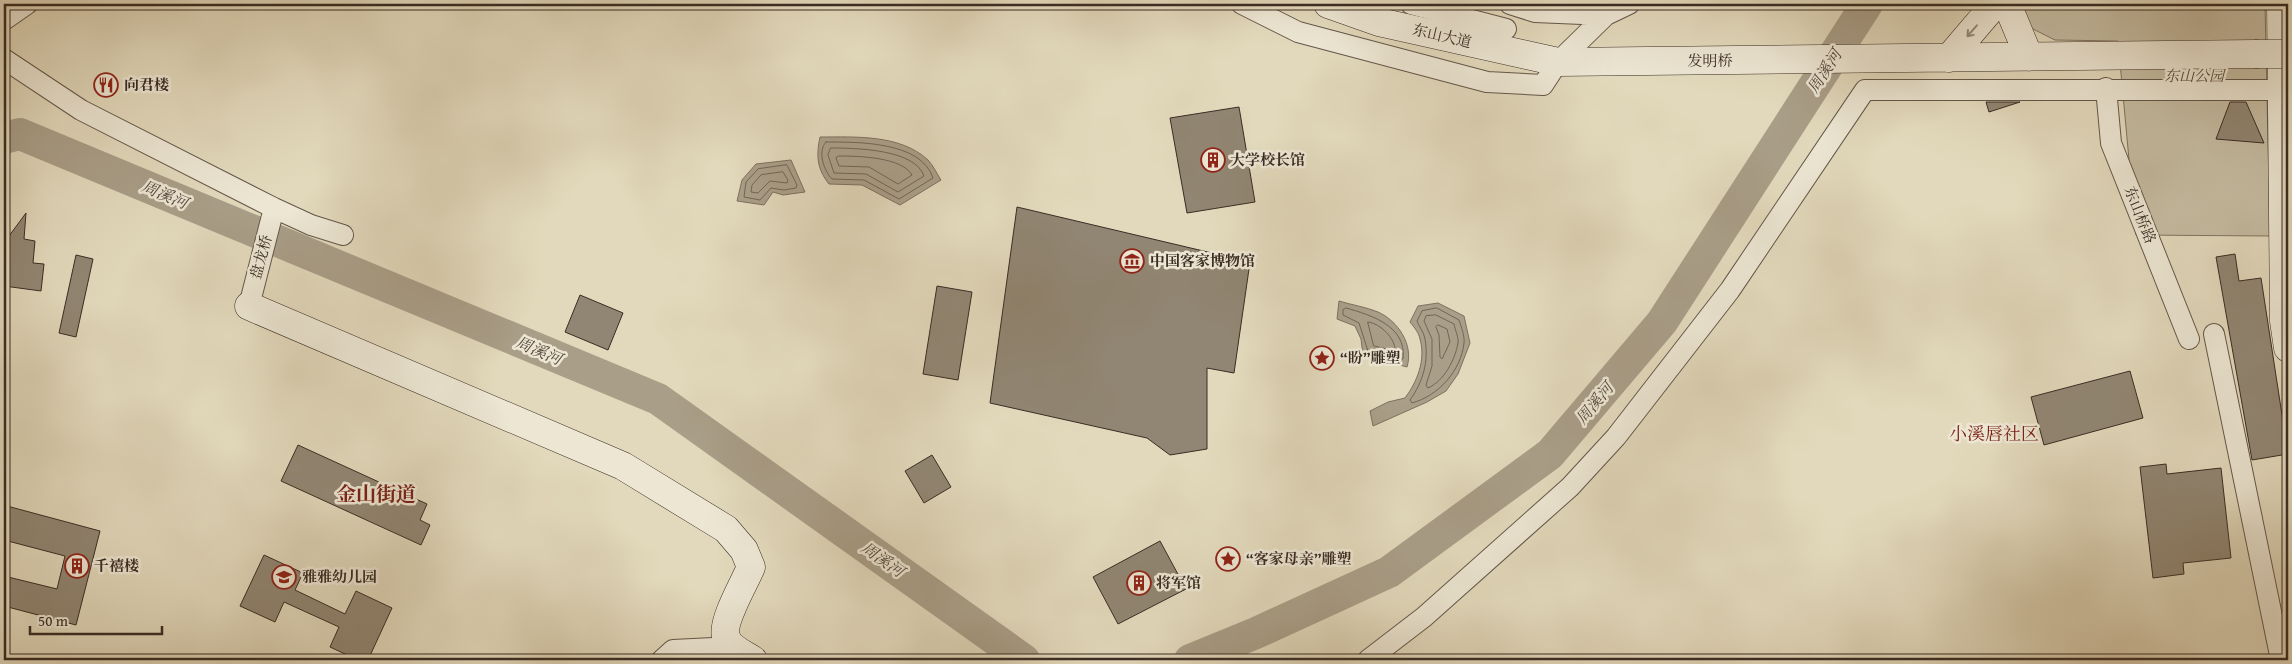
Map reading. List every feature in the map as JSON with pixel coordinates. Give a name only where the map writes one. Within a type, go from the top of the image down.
[{"type":"main road","name":"东山大道","points":[[1328,4],[1379,22],[1558,62]]},
{"type":"main road","points":[[1949,58],[1996,4]]},
{"type":"main road","points":[[2007,4],[2029,57]]},
{"type":"main road","points":[[2281,4],[2284,320],[2288,348]]},
{"type":"main road","name":"发明桥","points":[[1558,62],[2288,54]]},
{"type":"main road","points":[[248,306],[623,466],[726,529],[744,550],[751,567],[725,625],[726,638],[743,654]]},
{"type":"street","points":[[4,20],[27,4]]},
{"type":"street","points":[[1242,4],[1298,32],[1487,82],[1543,85],[1558,62],[1606,14],[1629,4]]},
{"type":"street","points":[[1411,4],[1506,30]]},
{"type":"street","points":[[1510,4],[1535,12],[1606,14]]},
{"type":"street","points":[[4,59],[81,110],[274,208],[312,225],[343,235]]},
{"type":"street","points":[[1368,660],[1424,617],[1570,487],[1616,438],[1730,290],[1865,90],[2106,88],[2283,90]]},
{"type":"street","name":"东山桥路","points":[[2106,88],[2111,143],[2189,339]]},
{"type":"street","name":"盘龙桥","points":[[248,306],[274,208]]},
{"type":"street","points":[[2214,334],[2280,660]]},
{"type":"street","points":[[662,660],[673,650],[743,654]]},
{"type":"green space","name":"东山公园","points":[[2016,4],[2265,4],[2270,236],[2136,235],[2118,41],[2055,40],[2023,24]]},
{"type":"water","points":[[820,137],[862,137],[904,145],[928,160],[941,180],[900,205],[862,185],[829,184],[818,162]]},
{"type":"water","points":[[791,160],[805,192],[783,195],[773,192],[764,205],[737,201],[742,180],[756,164]]},
{"type":"water","points":[[1339,301],[1378,312],[1392,321],[1406,342],[1409,359],[1407,367],[1363,355],[1361,339],[1355,326],[1337,319]]},
{"type":"water","points":[[1438,303],[1464,316],[1470,343],[1458,374],[1446,391],[1427,402],[1373,426],[1370,411],[1388,402],[1405,398],[1417,378],[1421,363],[1422,347],[1419,335],[1410,322],[1418,306]]},
{"type":"building","points":[[1986,102],[2020,102],[1989,112]]},
{"type":"building","points":[[2230,102],[2246,102],[2264,143],[2216,139]]},
{"type":"building","name":"大学校长馆","points":[[1239,107],[1255,202],[1187,213],[1170,118]]},
{"type":"building","points":[[1017,207],[1250,262],[1234,373],[1207,368],[1207,449],[1170,455],[1147,438],[990,403]]},
{"type":"building","points":[[26,213],[24,239],[35,241],[33,263],[44,264],[41,291],[4,286],[5,236],[9,236]]},
{"type":"building","points":[[2235,254],[2239,281],[2261,278],[2288,454],[2252,460],[2216,257]]},
{"type":"building","points":[[76,255],[93,259],[76,337],[59,333]]},
{"type":"building","points":[[937,286],[972,292],[958,380],[923,374]]},
{"type":"building","points":[[580,295],[623,313],[608,350],[565,332]]},
{"type":"building","points":[[2130,371],[2143,418],[2044,445],[2031,397]]},
{"type":"building","points":[[298,445],[427,504],[420,520],[430,525],[421,545],[281,481]]},
{"type":"building","points":[[932,455],[951,487],[924,503],[905,471]]},
{"type":"building","points":[[2166,464],[2167,474],[2221,468],[2231,558],[2183,563],[2184,574],[2153,578],[2140,467]]},
{"type":"building","name":"千禧楼","points":[[7,506],[100,531],[76,625],[4,606],[4,576],[57,589],[65,556],[4,540],[4,518]]},
{"type":"building","name":"将军馆","points":[[1160,541],[1186,589],[1118,624],[1093,577]]},
{"type":"building","points":[[264,555],[303,573],[295,590],[345,614],[356,591],[392,608],[368,660],[358,660],[330,647],[339,627],[284,602],[275,622],[240,606]]},
{"type":"waterway","name":"周溪河","points":[[1190,660],[1256,633],[1389,572],[1550,454],[1662,322],[1867,4]]},
{"type":"waterway","name":"周溪河","points":[[4,138],[20,134],[658,399],[1024,660]]},
{"type":"place","name":"向君楼","points":[[106,85]]},
{"type":"place","name":"大学校长馆","points":[[1213,160]]},
{"type":"place","name":"中国客家博物馆","points":[[1132,261]]},
{"type":"place","name":"“盼”雕塑","points":[[1322,358]]},
{"type":"place","name":"“客家母亲”雕塑","points":[[1228,559]]},
{"type":"place","name":"千禧楼","points":[[77,566]]},
{"type":"place","name":"雅雅幼儿园","points":[[284,577]]},
{"type":"place","name":"将军馆","points":[[1139,583]]},
{"type":"district","name":"小溪唇社区","points":[[1994,434]]},
{"type":"district","name":"金山街道","points":[[376,494]]}]
